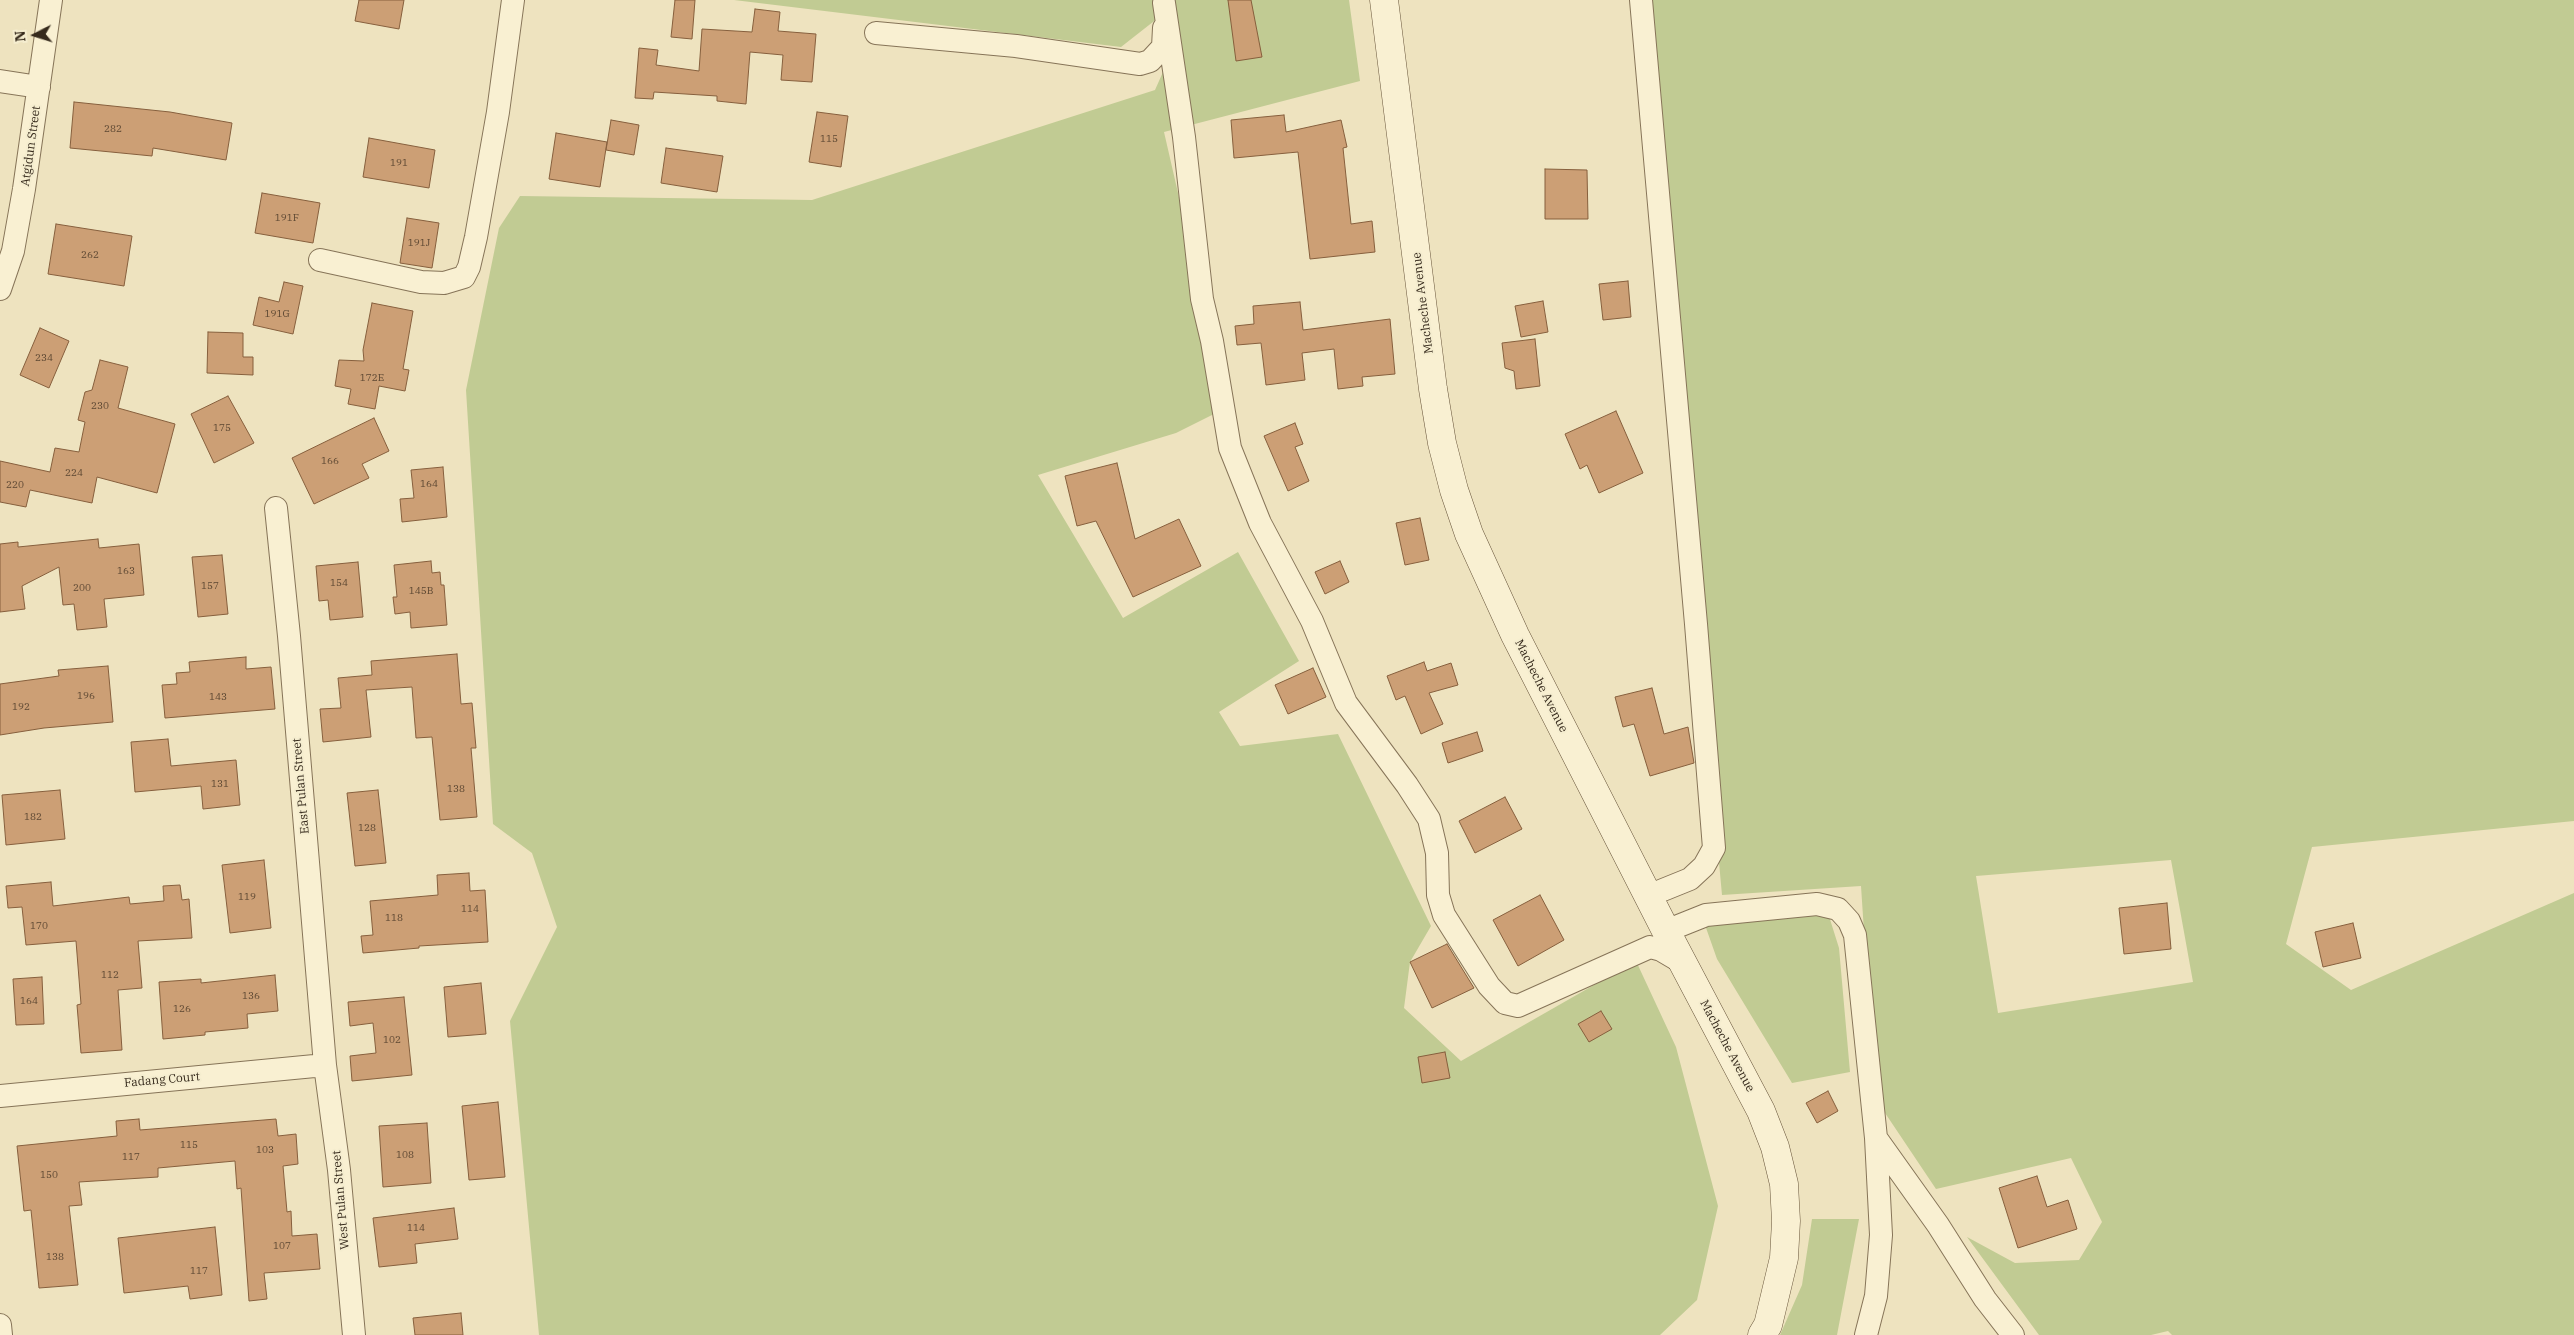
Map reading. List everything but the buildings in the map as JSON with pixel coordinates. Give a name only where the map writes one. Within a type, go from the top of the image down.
[{"type":"main road","name":"Macheche Avenue","points":[[1384,0],[1433,389],[1442,443],[1454,490],[1469,534],[1490,583],[1648,896],[1761,1111],[1775,1147],[1784,1184],[1786,1221],[1784,1258],[1768,1325],[1762,1335]]},
{"type":"street","name":"Atgidun Street","points":[[0,289],[13,251],[32,143],[51,0]]},
{"type":"street","points":[[320,260],[421,282],[444,283],[464,277],[469,267],[476,237],[498,112],[513,0]]},
{"type":"street","points":[[1641,0],[1714,848],[1704,866],[1690,879],[1648,896]]},
{"type":"street","points":[[876,33],[1016,46],[1140,64],[1150,60],[1163,47],[1164,2]]},
{"type":"street","points":[[1164,2],[1184,137],[1202,299],[1212,341],[1230,448],[1260,523],[1312,621],[1346,703],[1407,785],[1428,819],[1437,853],[1438,895],[1444,915],[1490,986],[1505,1003],[1518,1006],[1650,947],[1661,950],[1683,963]]},
{"type":"street","points":[[0,81],[39,87]]},
{"type":"street","name":"East Pulan Street","points":[[276,508],[289,636],[324,1065]]},
{"type":"street","points":[[1666,931],[1706,915],[1817,904],[1838,909],[1849,921],[1855,935],[1876,1138],[1881,1235],[1876,1296],[1866,1335]]},
{"type":"street","name":"Fadang Court","points":[[0,1096],[324,1065]]},
{"type":"street","name":"West Pulan Street","points":[[324,1065],[339,1170],[354,1335]]},
{"type":"street","points":[[1876,1138],[1938,1225],[1985,1298],[2013,1335]]},
{"type":"street","points":[[0,1325],[1,1335]]},
{"type":"green space","points":[[734,0],[1349,0],[1360,81],[1164,132],[1212,341],[1220,411],[1176,433],[1038,475],[1123,618],[1238,552],[1299,661],[1219,712],[1240,746],[1338,734],[1431,926],[1410,962],[1404,1008],[1461,1061],[1636,961],[1676,1047],[1718,1206],[1697,1300],[1660,1335],[539,1335],[510,1021],[557,927],[532,853],[493,824],[466,390],[499,228],[520,196],[812,200],[1155,90],[1175,45],[1172,7],[1121,47]]},
{"type":"green space","points":[[1640,0],[2574,0],[2574,821],[2312,847],[2286,944],[2351,990],[2574,893],[2574,1335],[2172,1335],[2168,1331],[2151,1335],[2039,1335],[1967,1237],[2015,1263],[2079,1260],[2102,1222],[2071,1158],[1936,1189],[1875,1098],[1861,886],[1722,895]],"holes":[[[2171,860],[2193,982],[1998,1013],[1976,876]]]},
{"type":"green space","points":[[1828,913],[1839,948],[1850,1072],[1792,1083],[1717,959],[1705,925]]},
{"type":"green space","points":[[1812,1219],[1859,1219],[1837,1335],[1780,1335],[1802,1285]]}]
